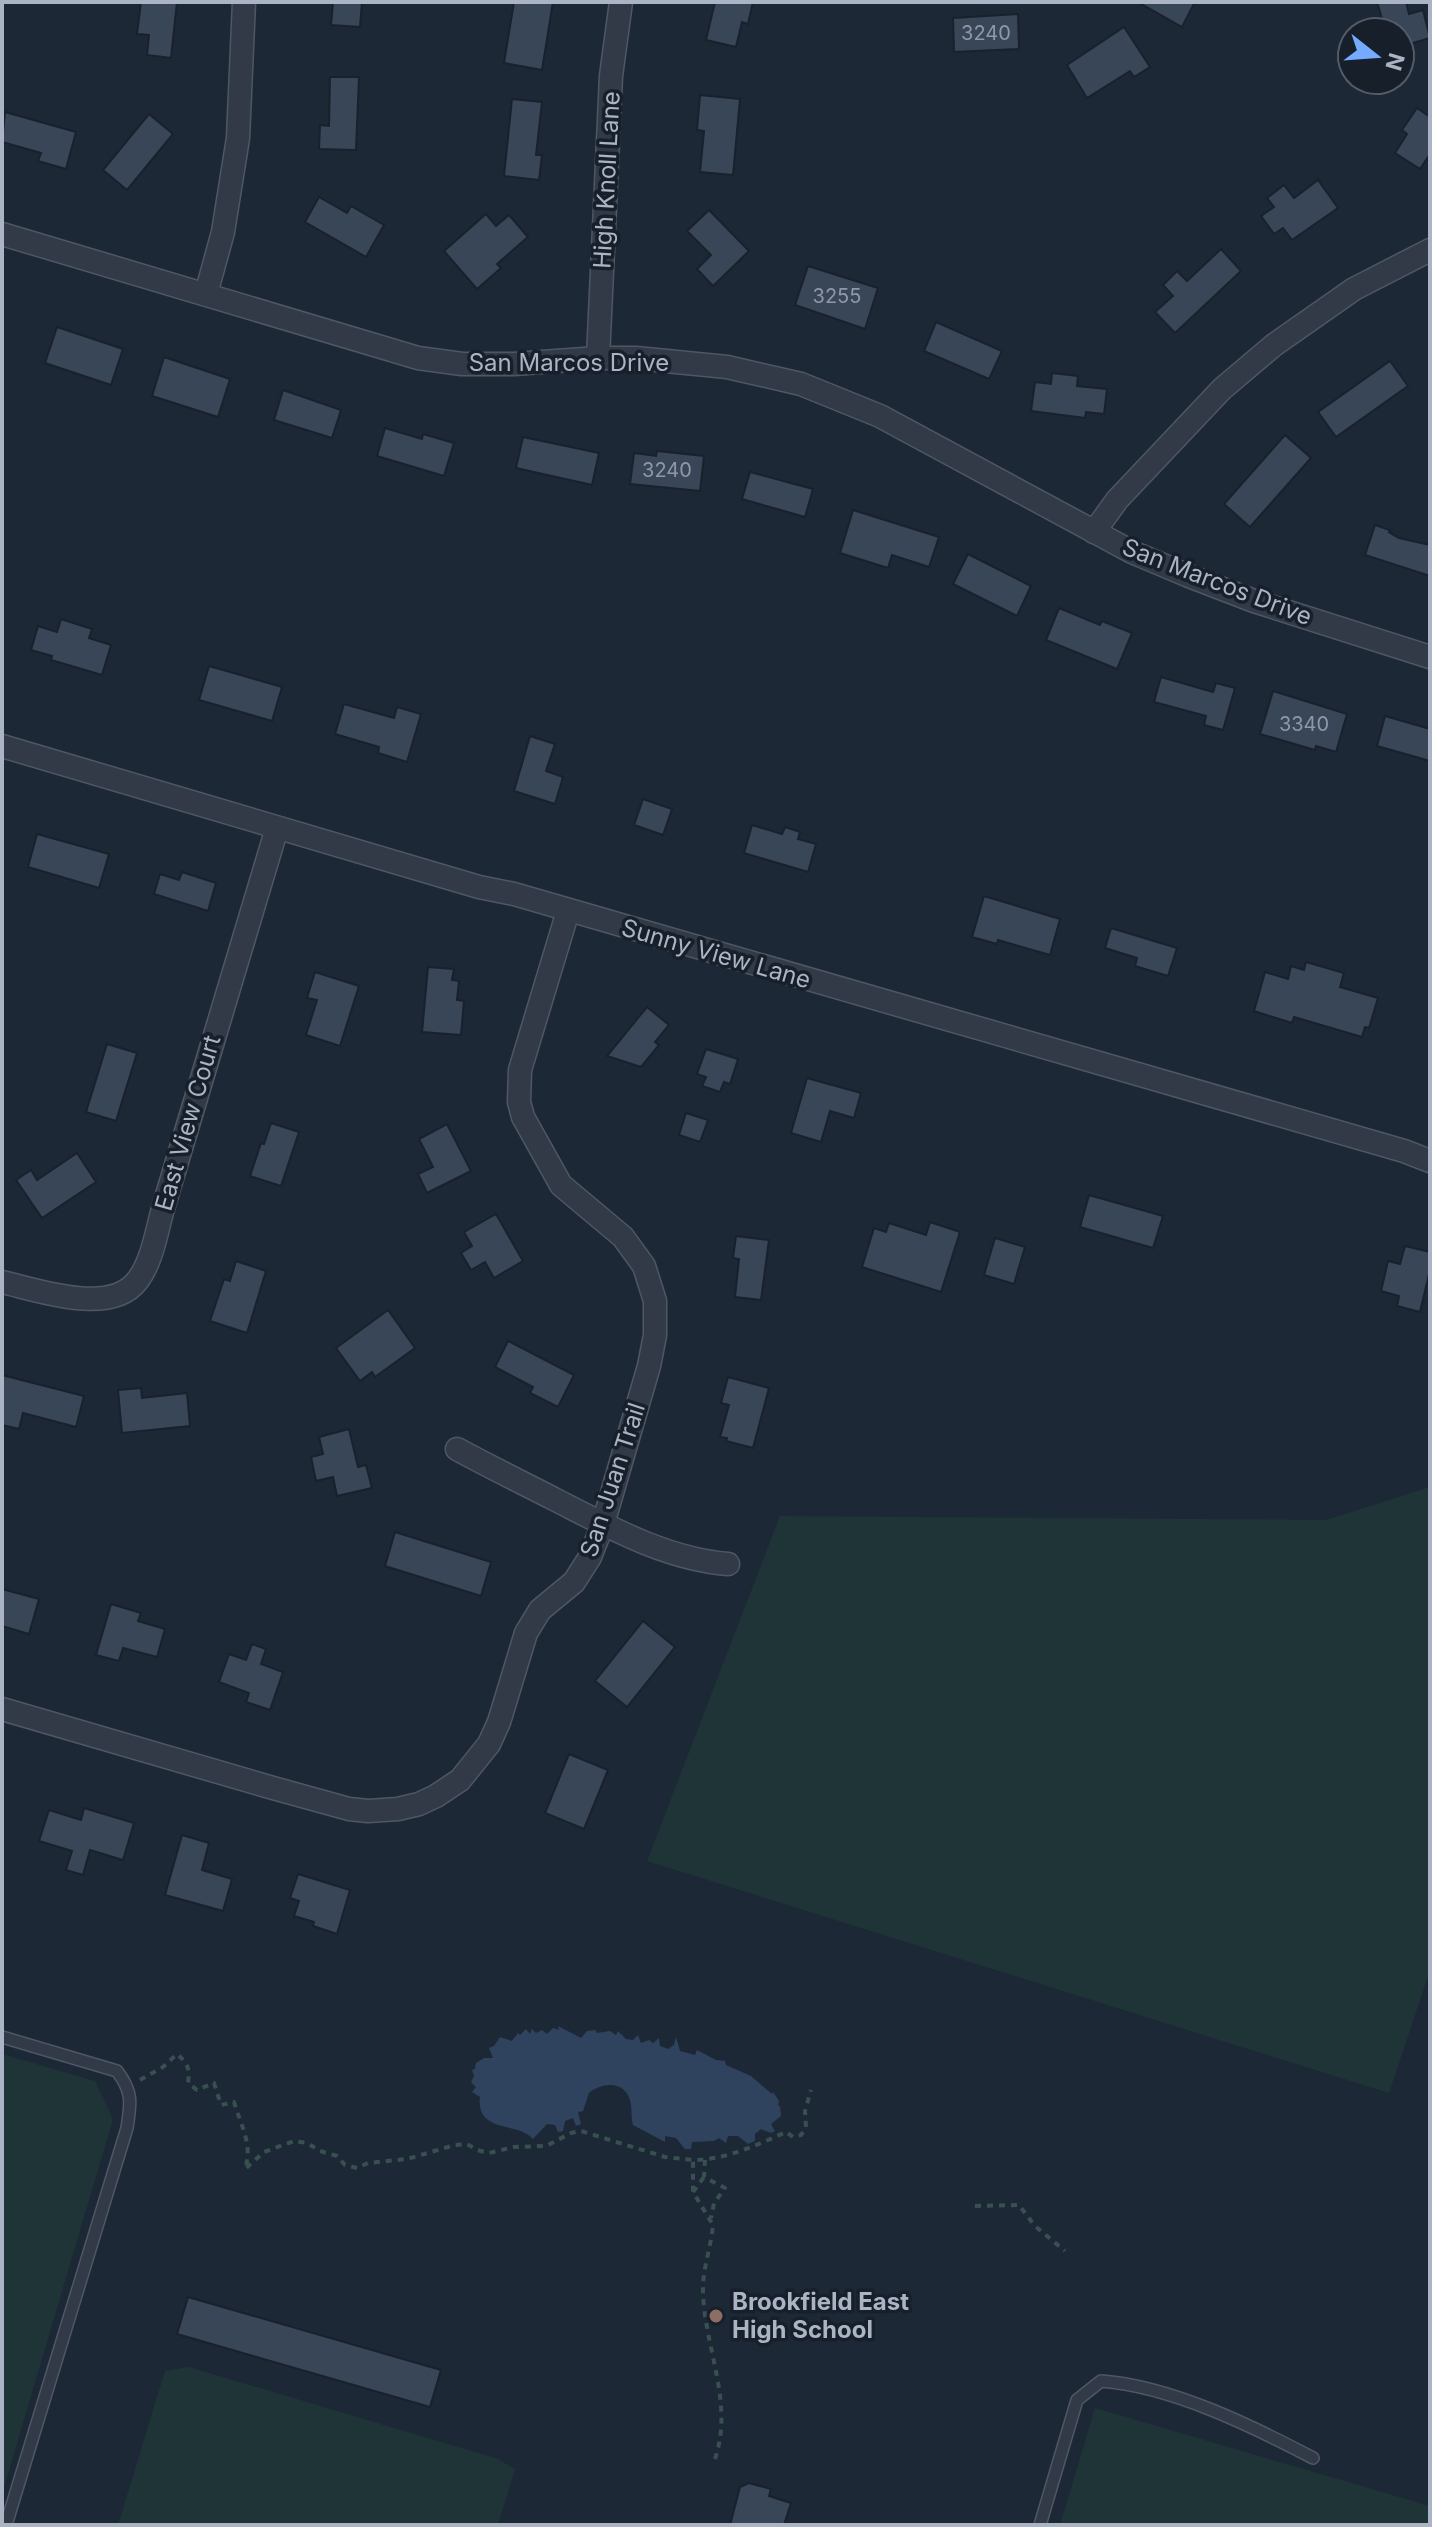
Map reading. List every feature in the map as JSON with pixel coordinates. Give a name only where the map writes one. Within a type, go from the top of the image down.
[{"type":"street","points":[[206,294],[223,232],[238,138],[244,2]]},
{"type":"street","name":"High Knoll Lane","points":[[598,358],[611,76],[621,2]]},
{"type":"street","name":"San Marcos Drive","points":[[2,234],[418,358],[462,364],[636,358],[727,367],[801,384],[844,399],[917,434],[1132,552],[1241,596],[1430,657]]},
{"type":"street","points":[[1094,532],[1117,500],[1212,400],[1264,354],[1354,289],[1430,250]]},
{"type":"street","name":"Sunny View Lane","points":[[2,746],[1430,1161]]},
{"type":"street","name":"East View Court","points":[[2,1282],[94,1300],[128,1289],[138,1280],[160,1220],[277,828]]},
{"type":"street","name":"San Juan Trail","points":[[2,1709],[349,1809],[398,1809],[419,1804],[460,1780],[489,1744],[499,1722],[526,1633],[540,1610],[583,1571],[603,1524],[649,1366],[656,1318],[651,1282],[639,1258],[623,1237],[561,1185],[523,1117],[519,1102],[520,1070],[568,911]]},
{"type":"street","points":[[457,1449],[603,1524],[685,1557],[728,1564]]},
{"type":"lane","points":[[2,2037],[117,2071],[128,2086],[131,2104],[127,2128],[6,2525]]},
{"type":"lane","points":[[1040,2525],[1077,2400],[1101,2381],[1129,2383],[1245,2422],[1313,2458]]},
{"type":"path","points":[[128,2086],[163,2067],[177,2054],[186,2061],[190,2071],[188,2083],[197,2090],[214,2083],[221,2105],[234,2102],[248,2138],[249,2157],[245,2169],[264,2152],[294,2141],[307,2143],[337,2156],[345,2165],[357,2168],[368,2163],[407,2159],[455,2145],[467,2144],[489,2153],[514,2147],[546,2146],[581,2131],[665,2157],[705,2160],[748,2148],[786,2132],[793,2137],[801,2135],[806,2128],[805,2111],[811,2090]]},
{"type":"path","points":[[693,2160],[693,2192],[711,2221]]},
{"type":"path","points":[[693,2192],[704,2177],[705,2160]]},
{"type":"path","points":[[704,2177],[725,2188],[714,2203],[703,2294],[722,2408],[721,2441],[715,2459]]},
{"type":"path","points":[[975,2206],[1019,2205],[1035,2226],[1065,2251]]},
{"type":"green space","points":[[1430,1487],[1430,1970],[1389,2093],[647,1861],[780,1516],[1326,1520]]},
{"type":"green space","points":[[2,2054],[95,2081],[113,2119],[2,2494]]},
{"type":"green space","points":[[189,2367],[498,2459],[515,2469],[498,2525],[118,2525],[165,2371]]},
{"type":"green space","points":[[1095,2408],[1430,2506],[1430,2525],[1060,2525]]},
{"type":"water","points":[[558,2026],[581,2038],[587,2031],[595,2030],[597,2033],[610,2031],[616,2035],[618,2031],[626,2039],[633,2040],[638,2035],[641,2043],[649,2040],[653,2043],[659,2038],[660,2046],[668,2049],[674,2045],[676,2037],[680,2051],[695,2055],[697,2050],[725,2061],[726,2065],[751,2076],[773,2092],[779,2101],[781,2116],[771,2124],[775,2131],[771,2133],[761,2129],[755,2134],[755,2141],[748,2144],[738,2136],[728,2136],[726,2143],[719,2138],[692,2142],[691,2149],[685,2149],[676,2138],[665,2136],[665,2142],[633,2125],[629,2097],[620,2087],[608,2085],[589,2093],[583,2111],[578,2112],[581,2124],[576,2126],[573,2118],[565,2121],[563,2131],[558,2132],[555,2125],[547,2124],[533,2139],[484,2117],[480,2097],[472,2092],[476,2087],[471,2082],[476,2063],[484,2058],[493,2058],[489,2048],[500,2037],[512,2041],[526,2029],[530,2034],[532,2029],[536,2033],[542,2030],[547,2034],[553,2028],[559,2030]]},
{"type":"building","points":[[141,2],[177,2],[171,58],[147,55],[149,35],[137,34]]},
{"type":"building","points":[[333,2],[362,2],[360,27],[331,25]]},
{"type":"building","points":[[514,2],[553,2],[542,70],[504,63]]},
{"type":"building","points":[[715,2],[753,2],[748,24],[742,22],[736,47],[706,40]]},
{"type":"building","points":[[1138,2],[1195,2],[1182,27]]},
{"type":"building","points":[[1377,2],[1406,2],[1409,14],[1423,10],[1430,38],[1416,42],[1416,16],[1381,16]]},
{"type":"building","points":[[1018,14],[1019,49],[954,52],[953,18]]},
{"type":"building","points":[[1124,27],[1150,67],[1134,77],[1130,71],[1087,98],[1067,65]]},
{"type":"building","points":[[330,77],[359,77],[356,150],[319,149],[320,125],[329,126]]},
{"type":"building","points":[[700,95],[740,99],[733,175],[700,172],[704,131],[697,130]]},
{"type":"building","points":[[512,99],[542,102],[536,155],[542,155],[539,180],[504,176]]},
{"type":"building","points":[[1417,108],[1430,117],[1430,154],[1420,169],[1395,153],[1407,134],[1402,130]]},
{"type":"building","points":[[5,112],[76,132],[66,169],[38,161],[41,153],[2,142]]},
{"type":"building","points":[[149,114],[173,134],[127,190],[103,170]]},
{"type":"building","points":[[1318,180],[1338,208],[1292,240],[1283,228],[1274,234],[1261,216],[1274,207],[1267,198],[1284,185],[1294,198]]},
{"type":"building","points":[[319,197],[347,213],[351,206],[384,225],[366,257],[305,222]]},
{"type":"building","points":[[709,210],[749,251],[713,286],[697,269],[711,255],[687,231]]},
{"type":"building","points":[[486,214],[496,226],[509,215],[528,237],[497,264],[501,268],[477,289],[444,251]]},
{"type":"building","points":[[1221,249],[1241,271],[1175,333],[1155,312],[1173,296],[1163,285],[1177,271],[1187,281]]},
{"type":"building","points":[[808,266],[878,288],[865,329],[795,305]]},
{"type":"building","points":[[936,322],[1002,351],[989,379],[924,351]]},
{"type":"building","points":[[57,327],[123,349],[111,385],[45,363]]},
{"type":"building","points":[[164,357],[230,379],[218,417],[152,396]]},
{"type":"building","points":[[1390,361],[1408,386],[1336,437],[1318,412]]},
{"type":"building","points":[[1052,373],[1078,376],[1077,386],[1107,389],[1104,414],[1086,412],[1085,418],[1031,411],[1035,382],[1051,384]]},
{"type":"building","points":[[283,390],[341,410],[332,438],[274,420]]},
{"type":"building","points":[[385,428],[422,439],[423,434],[454,443],[444,476],[377,456]]},
{"type":"building","points":[[1285,435],[1311,458],[1250,527],[1224,504]]},
{"type":"building","points":[[523,437],[599,453],[592,485],[516,468]]},
{"type":"building","points":[[657,451],[704,456],[700,491],[630,484],[634,453],[656,456]]},
{"type":"building","points":[[750,472],[813,489],[805,517],[742,499]]},
{"type":"building","points":[[853,510],[939,537],[929,567],[892,555],[888,568],[840,553]]},
{"type":"building","points":[[1375,525],[1390,530],[1399,538],[1430,545],[1430,576],[1365,555]]},
{"type":"building","points":[[968,554],[1031,586],[1017,616],[953,584]]},
{"type":"building","points":[[1059,608],[1100,625],[1102,621],[1132,633],[1117,669],[1046,640]]},
{"type":"building","points":[[61,619],[92,629],[89,638],[111,645],[102,675],[51,660],[52,656],[31,650],[38,626],[57,632]]},
{"type":"building","points":[[209,666],[282,687],[272,721],[199,700]]},
{"type":"building","points":[[1161,677],[1213,692],[1216,683],[1235,688],[1223,730],[1204,725],[1206,716],[1154,702]]},
{"type":"building","points":[[1273,691],[1347,714],[1336,752],[1316,746],[1315,750],[1260,734]]},
{"type":"building","points":[[344,704],[394,718],[397,707],[421,714],[407,762],[378,753],[379,747],[335,734]]},
{"type":"building","points":[[1385,716],[1430,729],[1430,761],[1377,746]]},
{"type":"building","points":[[530,736],[555,744],[546,771],[563,777],[555,804],[514,791]]},
{"type":"building","points":[[643,799],[672,809],[663,835],[634,825]]},
{"type":"building","points":[[752,825],[782,834],[785,827],[800,832],[798,839],[816,844],[808,872],[744,853]]},
{"type":"building","points":[[37,834],[109,854],[99,888],[28,867]]},
{"type":"building","points":[[182,872],[216,883],[208,911],[154,894],[160,874],[179,880]]},
{"type":"building","points":[[984,896],[1060,919],[1050,955],[998,940],[997,944],[972,937]]},
{"type":"building","points":[[1111,928],[1177,948],[1168,976],[1135,966],[1137,958],[1105,948]]},
{"type":"building","points":[[1306,962],[1344,973],[1340,987],[1378,998],[1369,1028],[1365,1027],[1362,1037],[1294,1017],[1292,1023],[1254,1011],[1265,972],[1288,979],[1291,966],[1304,970]]},
{"type":"building","points":[[428,967],[454,969],[452,980],[459,981],[457,1000],[464,1001],[461,1035],[422,1032]]},
{"type":"building","points":[[315,972],[359,986],[340,1046],[306,1035],[317,1000],[307,998]]},
{"type":"building","points":[[647,1007],[669,1025],[655,1042],[659,1045],[641,1067],[607,1056]]},
{"type":"building","points":[[107,1044],[137,1053],[116,1121],[86,1112]]},
{"type":"building","points":[[706,1049],[738,1059],[730,1084],[724,1082],[720,1092],[702,1086],[706,1077],[697,1074]]},
{"type":"building","points":[[807,1078],[861,1093],[854,1118],[830,1111],[821,1142],[791,1133]]},
{"type":"building","points":[[686,1113],[708,1120],[700,1142],[679,1135]]},
{"type":"building","points":[[271,1123],[299,1132],[281,1186],[250,1176]]},
{"type":"building","points":[[447,1124],[471,1171],[427,1193],[418,1174],[433,1167],[419,1139]]},
{"type":"building","points":[[77,1153],[96,1182],[42,1218],[16,1180],[31,1170],[37,1180]]},
{"type":"building","points":[[1089,1195],[1163,1216],[1153,1248],[1080,1227]]},
{"type":"building","points":[[496,1214],[523,1261],[494,1278],[485,1262],[471,1270],[461,1253],[472,1246],[464,1232]]},
{"type":"building","points":[[930,1222],[960,1232],[941,1292],[862,1267],[874,1228],[886,1232],[889,1223],[926,1235]]},
{"type":"building","points":[[736,1236],[769,1240],[761,1300],[735,1297],[739,1259],[733,1258]]},
{"type":"building","points":[[995,1238],[1025,1247],[1014,1284],[984,1275]]},
{"type":"building","points":[[1405,1246],[1430,1252],[1430,1270],[1420,1312],[1397,1306],[1399,1296],[1381,1291],[1388,1261],[1400,1264]]},
{"type":"building","points":[[236,1261],[266,1271],[247,1333],[210,1321],[224,1279],[230,1281]]},
{"type":"building","points":[[388,1310],[415,1348],[375,1377],[372,1372],[360,1381],[336,1348]]},
{"type":"building","points":[[508,1341],[574,1375],[558,1407],[530,1393],[533,1387],[495,1367]]},
{"type":"building","points":[[2,1375],[84,1396],[76,1427],[23,1413],[19,1429],[2,1425]]},
{"type":"building","points":[[728,1377],[769,1388],[753,1448],[720,1437],[729,1405],[721,1403]]},
{"type":"building","points":[[141,1388],[142,1398],[187,1393],[190,1426],[122,1433],[118,1390]]},
{"type":"building","points":[[349,1429],[358,1467],[366,1465],[372,1488],[337,1496],[333,1477],[316,1481],[311,1457],[323,1454],[319,1437]]},
{"type":"building","points":[[395,1532],[491,1562],[481,1596],[385,1566]]},
{"type":"building","points":[[2,1589],[39,1599],[29,1634],[2,1626]]},
{"type":"building","points":[[111,1604],[141,1613],[138,1621],[165,1629],[157,1657],[123,1648],[119,1661],[96,1655]]},
{"type":"building","points":[[643,1621],[675,1647],[627,1707],[595,1681]]},
{"type":"building","points":[[252,1644],[266,1649],[261,1664],[283,1672],[270,1710],[246,1702],[249,1693],[219,1682],[229,1654],[246,1660]]},
{"type":"building","points":[[569,1754],[608,1770],[584,1829],[545,1813]]},
{"type":"building","points":[[84,1808],[134,1823],[123,1860],[90,1850],[83,1875],[66,1870],[72,1851],[39,1841],[49,1810],[81,1820]]},
{"type":"building","points":[[182,1835],[209,1843],[202,1870],[232,1879],[223,1911],[165,1895]]},
{"type":"building","points":[[298,1874],[350,1890],[337,1934],[294,1916],[299,1901],[290,1898]]},
{"type":"building","points":[[188,2297],[441,2370],[430,2407],[177,2334]]},
{"type":"building","points":[[749,2483],[771,2489],[769,2496],[791,2503],[784,2525],[730,2525],[740,2487]]},
{"type":"place","name":"Brookfield East High School","points":[[716,2316]]}]
